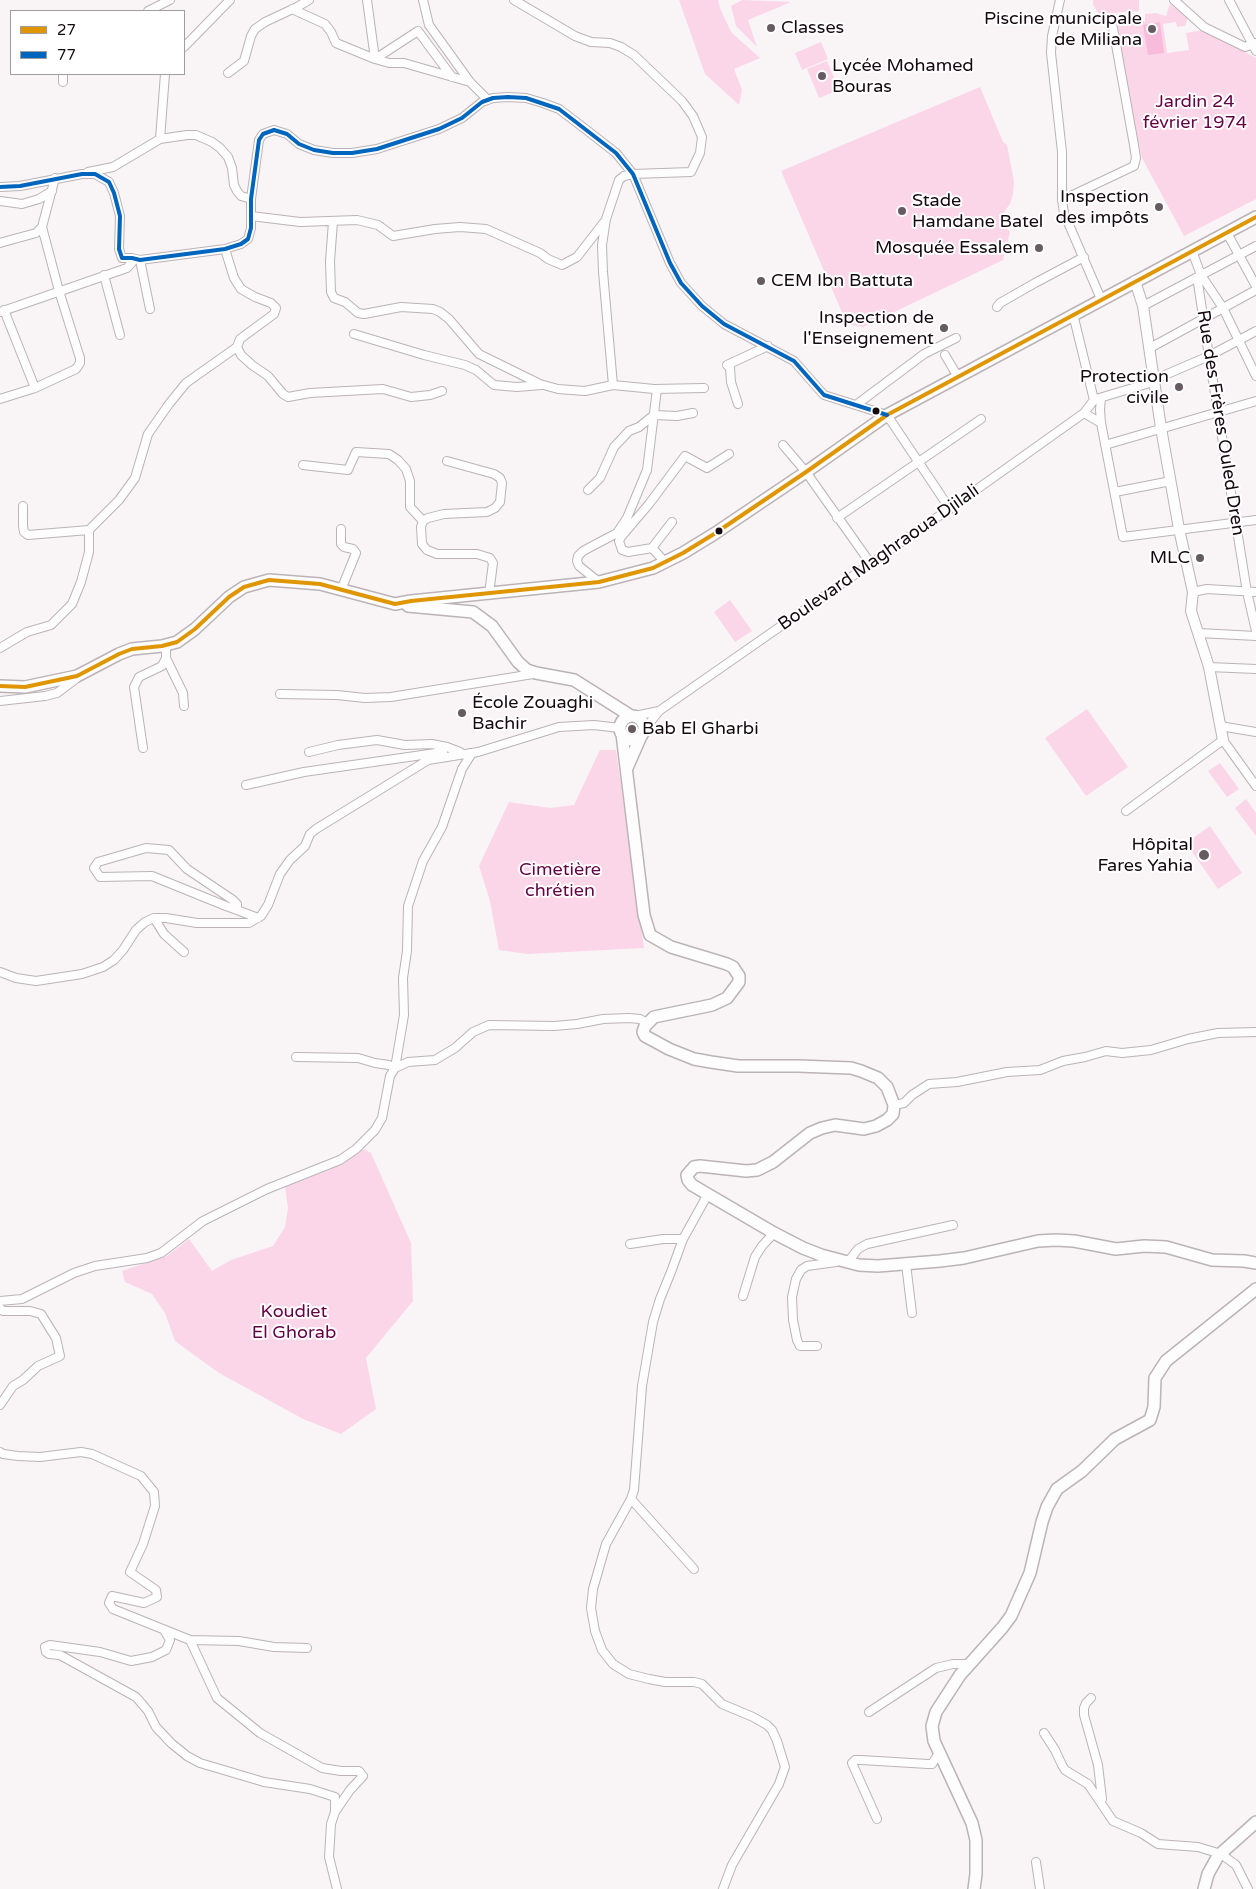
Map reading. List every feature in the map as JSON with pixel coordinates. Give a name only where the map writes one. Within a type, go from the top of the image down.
[{"type":"main road","points":[[395,604],[599,582],[666,563],[714,534],[806,472],[887,414],[1256,218]]},
{"type":"main road","points":[[0,686],[25,687],[77,676],[119,654],[177,642],[195,629],[229,597],[244,587],[270,580],[291,580],[320,584],[395,604],[473,612],[492,626],[518,662],[527,670],[574,680],[642,721],[643,732],[627,770]]},
{"type":"main road","points":[[596,693],[621,728],[625,737],[633,740],[643,732]]},
{"type":"main road","points":[[633,716],[627,717],[621,728],[644,915],[650,935],[671,947],[734,967],[739,976],[739,982],[727,998],[712,1005],[658,1016],[647,1023],[643,1032],[648,1040],[694,1059],[738,1066],[778,1065],[851,1068],[870,1074],[887,1086],[894,1105],[893,1114],[876,1126],[864,1129],[835,1125],[810,1133],[761,1169],[746,1171],[700,1166],[691,1168],[687,1175],[688,1181],[774,1234],[821,1256],[844,1262],[878,1266],[964,1258],[1030,1243],[1056,1240],[1074,1241],[1116,1249],[1144,1246],[1166,1247],[1212,1260],[1256,1263]]},
{"type":"main road","points":[[974,1889],[977,1853],[972,1823],[939,1753],[932,1733],[936,1712],[951,1688],[1002,1628],[1018,1602],[1034,1558],[1047,1507],[1057,1489],[1082,1471],[1122,1435],[1150,1420],[1154,1407],[1154,1378],[1162,1366],[1187,1343],[1256,1289]]},
{"type":"main road","points":[[1204,1889],[1208,1874],[1221,1854],[1256,1822]]},
{"type":"street","points":[[150,10],[170,0]]},
{"type":"street","points":[[185,46],[230,0]]},
{"type":"street","points":[[228,73],[244,61],[255,28],[309,0]]},
{"type":"street","points":[[368,0],[375,58]]},
{"type":"street","points":[[423,0],[429,25],[470,82],[488,100]]},
{"type":"street","points":[[514,0],[575,36],[591,42],[610,43],[634,55],[682,101],[693,116],[702,137],[700,153],[691,172],[633,174],[619,180],[606,219],[602,245],[613,385]]},
{"type":"street","points":[[1060,0],[1052,36],[1051,53],[1062,152],[1062,200],[1064,213],[1101,299]]},
{"type":"street","points":[[1174,0],[1204,27],[1245,47],[1255,46],[1229,0]]},
{"type":"street","points":[[292,9],[325,24],[336,43],[389,63],[404,63],[470,82]]},
{"type":"street","points":[[1062,200],[1134,166],[1136,158],[1113,28]]},
{"type":"street","points":[[375,58],[418,32],[452,78]]},
{"type":"street","points":[[160,140],[165,75]]},
{"type":"street","points":[[0,187],[20,186],[82,174],[95,174],[109,182],[114,193],[120,216],[119,249],[122,258],[138,259],[225,249],[241,244],[248,238],[251,228],[251,199],[259,140],[263,134],[274,130],[287,134],[299,144],[314,150],[352,153],[377,149],[439,129],[462,118],[482,102],[493,98],[526,98],[560,110],[616,153],[633,174],[670,264],[681,282],[702,306],[724,324],[794,361],[824,395],[887,414],[950,509]]},
{"type":"street","points":[[69,176],[113,167],[160,140],[196,135],[212,142],[228,157],[232,168],[234,186],[241,196],[251,199]]},
{"type":"street","points":[[0,243],[36,233],[42,227],[55,178]]},
{"type":"street","points":[[0,201],[22,204],[39,199],[52,190]]},
{"type":"street","points":[[251,216],[300,222],[367,221],[378,225],[394,236],[460,227],[486,229],[540,253],[548,260],[562,266],[577,256],[606,219]]},
{"type":"street","points":[[333,222],[330,261],[331,292],[334,298],[344,302],[358,313],[364,314],[401,307],[433,309],[449,319],[479,354],[542,385],[558,389],[584,390],[613,385],[657,389],[704,388]]},
{"type":"street","points":[[0,399],[35,388],[76,369],[80,363],[42,227]]},
{"type":"street","points":[[1150,348],[1256,288],[1227,233]]},
{"type":"street","points":[[1143,306],[1256,246]]},
{"type":"street","points":[[23,506],[24,532],[28,535],[89,530],[118,500],[135,478],[148,434],[168,404],[186,383],[237,347],[240,339],[274,314],[276,308],[271,303],[241,289],[234,278],[225,249]]},
{"type":"street","points":[[1192,251],[1201,275],[1222,308],[1256,376]]},
{"type":"street","points":[[997,307],[1000,303],[1084,257]]},
{"type":"street","points":[[35,388],[2,311],[127,268],[138,259]]},
{"type":"street","points":[[138,259],[150,309]]},
{"type":"street","points":[[104,275],[120,335]]},
{"type":"street","name":"Rue des Frères Ouled Dren","points":[[1201,275],[1198,283],[1209,356],[1247,592],[1256,631]]},
{"type":"street","points":[[1135,281],[1143,306],[1161,428],[1179,529],[1193,592],[1190,611],[1209,667],[1223,740],[1256,786]]},
{"type":"street","points":[[1073,314],[1098,399],[1123,537],[1256,520]]},
{"type":"street","points":[[1098,399],[1153,382],[1158,378],[1209,356],[1256,331]]},
{"type":"street","points":[[354,334],[434,358],[465,364],[494,384],[517,387],[542,385]]},
{"type":"street","points":[[856,405],[924,354],[956,338]]},
{"type":"street","points":[[738,404],[731,382],[730,368],[727,364],[768,346]]},
{"type":"street","points":[[237,347],[241,355],[268,376],[283,394],[288,397],[310,392],[374,389],[391,390],[411,397],[430,396],[442,391]]},
{"type":"street","points":[[945,355],[958,377]]},
{"type":"street","points":[[599,582],[579,566],[578,556],[582,551],[611,538],[617,533],[627,518],[647,470],[657,389]]},
{"type":"street","name":"Boulevard Maghraoua Djilali","points":[[659,711],[950,509],[1084,412],[1098,399]]},
{"type":"street","points":[[1105,445],[1256,401]]},
{"type":"street","points":[[1084,412],[1102,423]]},
{"type":"street","points":[[588,490],[600,478],[614,447],[621,438],[654,415],[677,416],[693,413]]},
{"type":"street","points":[[837,518],[981,419]]},
{"type":"street","points":[[783,445],[806,472],[871,564]]},
{"type":"street","points":[[303,465],[348,470],[356,452],[389,454],[406,469],[410,481],[410,507],[423,521]]},
{"type":"street","points":[[672,522],[652,548],[628,552],[622,550],[619,541],[685,456],[707,468],[729,454]]},
{"type":"street","points":[[423,521],[437,515],[487,512],[495,508],[500,502],[502,483],[500,478],[494,474],[447,461]]},
{"type":"street","points":[[1115,492],[1171,481]]},
{"type":"street","points":[[423,521],[420,536],[422,544],[427,550],[437,554],[477,554],[490,558],[493,563],[489,594]]},
{"type":"street","points":[[341,529],[341,544],[344,547],[353,548],[356,553],[341,590]]},
{"type":"street","points":[[0,648],[27,632],[51,624],[72,604],[90,552],[89,530]]},
{"type":"street","points":[[652,548],[666,563]]},
{"type":"street","points":[[1193,592],[1207,589],[1256,592]]},
{"type":"street","points":[[1199,633],[1256,636]]},
{"type":"street","points":[[166,645],[166,658],[183,692],[184,706]]},
{"type":"street","points":[[143,748],[134,687],[139,677],[162,666],[166,658]]},
{"type":"street","points":[[1209,667],[1256,669]]},
{"type":"street","points":[[0,700],[45,696],[57,693],[86,672]]},
{"type":"street","points":[[280,694],[337,695],[365,698],[391,697],[536,673]]},
{"type":"street","points":[[633,716],[659,711]]},
{"type":"street","points":[[643,732],[659,711]]},
{"type":"street","points":[[0,972],[16,978],[36,981],[58,979],[89,972],[103,967],[114,960],[136,930],[145,922],[154,918],[166,918],[197,924],[249,923],[261,916],[280,874],[290,860],[305,846],[310,834],[428,760],[472,753],[559,727],[594,725],[621,728]]},
{"type":"street","points":[[1220,726],[1256,732]]},
{"type":"street","points":[[308,752],[338,744],[377,740],[405,745],[432,744],[460,752]]},
{"type":"street","points":[[1126,811],[1223,740]]},
{"type":"street","points":[[246,785],[304,772],[376,760],[460,752],[472,753]]},
{"type":"street","points":[[0,1301],[22,1299],[74,1273],[95,1266],[147,1258],[161,1253],[203,1221],[267,1189],[340,1160],[356,1149],[375,1130],[382,1118],[390,1076],[395,1068],[404,1015],[403,978],[407,951],[408,906],[423,861],[442,827],[453,790],[462,769],[472,753]]},
{"type":"street","points":[[237,910],[237,904],[233,900],[187,869],[169,850],[146,848],[98,862],[94,868],[100,877],[152,876],[237,910],[258,918]]},
{"type":"street","points":[[154,918],[164,934],[184,952]]},
{"type":"street","points":[[395,1068],[408,1062],[435,1060],[455,1048],[473,1032],[489,1025],[554,1026],[604,1019],[629,1018],[640,1019],[647,1023]]},
{"type":"street","points":[[894,1105],[904,1102],[929,1084],[957,1082],[1007,1072],[1040,1070],[1063,1061],[1106,1051],[1122,1053],[1152,1050],[1188,1039],[1218,1033],[1256,1032]]},
{"type":"street","points":[[296,1057],[358,1058],[395,1068]]},
{"type":"street","points":[[708,1194],[683,1239],[660,1299],[648,1346],[642,1386],[634,1490],[606,1544],[592,1590],[591,1608],[595,1631],[602,1650],[613,1664],[629,1674],[665,1682],[694,1682],[702,1684],[722,1704],[753,1717],[766,1724],[772,1730],[785,1767],[779,1784],[732,1865],[723,1889]]},
{"type":"street","points":[[817,1346],[800,1346],[797,1340],[793,1320],[792,1297],[796,1279],[801,1270],[807,1266],[844,1262],[858,1249],[867,1244],[952,1225]]},
{"type":"street","points":[[743,1296],[756,1258],[762,1246],[774,1234]]},
{"type":"street","points":[[630,1244],[663,1239],[683,1239]]},
{"type":"street","points":[[906,1264],[912,1312]]},
{"type":"street","points":[[0,1308],[3,1311],[41,1314],[56,1338],[60,1356],[38,1366],[23,1380],[13,1386],[0,1405]]},
{"type":"street","points":[[0,1452],[32,1457],[81,1452],[92,1454],[141,1476],[154,1492],[155,1506],[130,1572],[156,1590],[156,1597],[144,1603],[112,1596],[109,1603],[114,1609],[190,1640],[239,1641],[274,1647],[306,1648]]},
{"type":"street","points":[[631,1499],[694,1569]]},
{"type":"street","points":[[164,1630],[170,1640],[166,1650],[152,1657],[131,1661],[100,1652],[50,1645],[45,1647],[46,1652],[49,1654],[60,1655],[136,1697],[148,1711],[156,1727],[170,1743],[187,1756],[200,1763],[264,1782],[310,1789],[335,1796],[335,1812]]},
{"type":"street","points":[[190,1640],[217,1698],[260,1733],[322,1768],[341,1772],[360,1772],[363,1776],[350,1790],[335,1812],[331,1824],[329,1857],[337,1889]]},
{"type":"street","points":[[869,1712],[936,1668],[954,1664],[970,1664]]},
{"type":"street","points":[[1091,1698],[1086,1703],[1084,1715],[1098,1765],[1102,1804]]},
{"type":"street","points":[[1044,1733],[1056,1750],[1065,1770],[1088,1784],[1113,1821],[1141,1833],[1158,1844],[1198,1846],[1221,1854],[1236,1865],[1248,1889]]},
{"type":"street","points":[[877,1819],[852,1763],[855,1760],[861,1760],[932,1764],[939,1753]]},
{"type":"street","points":[[1036,1862],[1040,1889]]},
{"type":"green space","points":[[679,0],[718,0],[731,32],[760,58],[734,69],[742,90],[739,105],[705,74]]},
{"type":"green space","points":[[742,0],[791,2],[748,20],[757,47],[736,26],[731,6]]},
{"type":"green space","points":[[1093,0],[1139,0],[1139,11],[1099,14],[1093,5]]},
{"type":"green space","name":"Jardin 24 février 1974","points":[[1170,4],[1188,18],[1185,26],[1177,27],[1176,22],[1163,24],[1167,53],[1189,50],[1186,33],[1203,30],[1256,58],[1256,199],[1184,236],[1142,158],[1128,94],[1116,14],[1138,13],[1138,18],[1145,22],[1145,14],[1156,13],[1166,16]]},
{"type":"green space","points":[[821,42],[828,59],[802,70],[795,53]]},
{"type":"green space","points":[[827,61],[839,90],[819,98],[807,69]]},
{"type":"green space","name":"Stade Hamdane Batel","points":[[980,87],[1003,142],[1007,145],[1014,181],[1010,204],[999,219],[1010,232],[1003,260],[863,327],[847,324],[781,171]]},
{"type":"green space","points":[[730,600],[752,631],[735,642],[714,612]]},
{"type":"green space","points":[[1087,709],[1128,767],[1086,796],[1045,738]]},
{"type":"green space","name":"Cimetière chrétien","points":[[600,750],[616,750],[644,948],[528,954],[499,950],[490,901],[479,866],[509,802],[550,808],[574,805]]},
{"type":"green space","points":[[1220,763],[1239,789],[1227,797],[1208,771]]},
{"type":"green space","points":[[1246,799],[1256,813],[1256,836],[1235,808]]},
{"type":"green space","points":[[1210,826],[1242,873],[1218,889],[1186,843]]},
{"type":"green space","name":"Koudiet El Ghorab","points":[[364,1149],[371,1153],[411,1243],[413,1301],[366,1358],[376,1409],[341,1434],[303,1419],[219,1373],[175,1341],[165,1313],[152,1294],[125,1282],[122,1271],[167,1256],[189,1239],[212,1271],[231,1260],[273,1246],[285,1227],[288,1208],[285,1187],[329,1170]]},
{"type":"shaded area","points":[[1160,22],[1164,53],[1148,55],[1143,25]]},
{"type":"transit line","name":"77","points":[[0,187],[20,186],[82,174],[95,174],[109,182],[114,193],[120,216],[119,249],[122,258],[140,260],[225,249],[241,244],[248,239],[251,228],[251,199],[259,140],[263,134],[274,130],[287,134],[299,144],[314,150],[352,153],[377,149],[439,129],[462,118],[482,102],[493,98],[526,98],[559,109],[616,153],[633,174],[670,263],[681,283],[702,306],[724,324],[794,361],[824,395],[887,415]]},
{"type":"transit line","name":"27","points":[[0,686],[25,687],[77,676],[132,649],[162,646],[177,642],[195,629],[229,597],[244,587],[269,580],[320,584],[395,604],[599,582],[653,568],[683,553],[714,534],[887,415],[1256,217]]},
{"type":"place","name":"Classes","points":[[771,28]]},
{"type":"place","name":"Piscine municipale de Miliana","points":[[1152,29]]},
{"type":"place","name":"Lycée Mohamed Bouras","points":[[822,76]]},
{"type":"place","name":"Inspection des impôts","points":[[1159,207]]},
{"type":"place","name":"Stade Hamdane Batel","points":[[902,211]]},
{"type":"place","name":"Mosquée Essalem","points":[[1039,248]]},
{"type":"place","name":"CEM Ibn Battuta","points":[[761,281]]},
{"type":"place","name":"Inspection de l'Enseignement","points":[[944,328]]},
{"type":"place","name":"Protection civile","points":[[1179,387]]},
{"type":"place","name":"MLC","points":[[1200,558]]},
{"type":"place","name":"École Zouaghi Bachir","points":[[462,713]]},
{"type":"place","name":"Bab El Gharbi","points":[[632,729]]},
{"type":"place","name":"Hôpital Fares Yahia","points":[[1204,855]]}]
